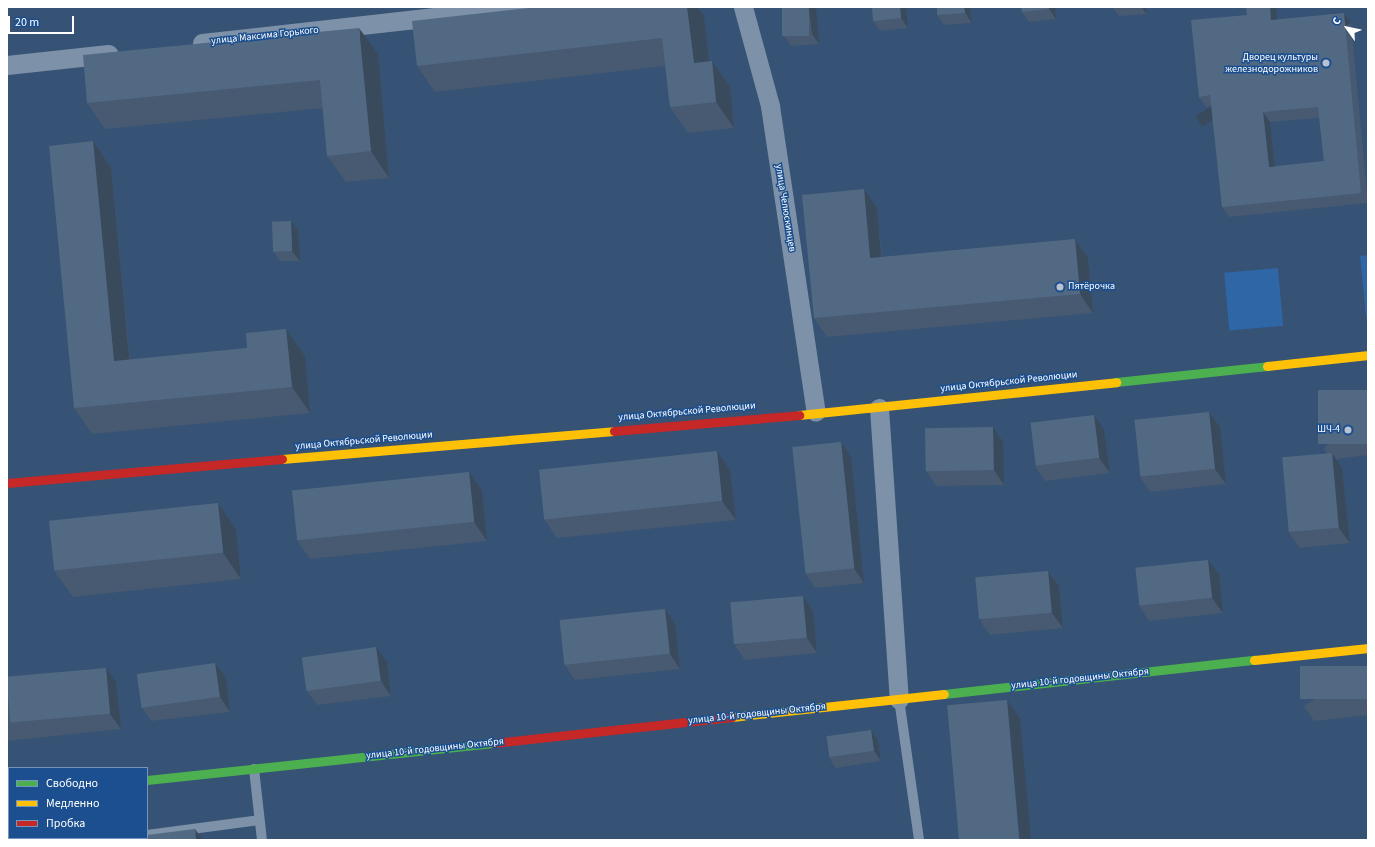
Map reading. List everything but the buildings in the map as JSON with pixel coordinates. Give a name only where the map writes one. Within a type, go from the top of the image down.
[{"type":"street","name":"улица Максима Горького","points":[[182,46],[523,7]]},
{"type":"street","name":"улица Челюскинцев","points":[[743,7],[770,106],[816,412]]},
{"type":"street","points":[[7,66],[126,52]]},
{"type":"street","name":"улица Октябрьской Революции","points":[[7,483],[816,412],[879,408],[1368,355]]},
{"type":"street","points":[[879,408],[899,699]]},
{"type":"street","name":"улица 10-й годовщины Октября","points":[[148,780],[1368,648]]},
{"type":"lane","points":[[899,699],[919,840]]},
{"type":"lane","points":[[254,769],[262,840]]},
{"type":"lane","points":[[148,835],[260,820]]},
{"type":"shaded area","points":[[1368,255],[1368,317],[1366,317],[1360,256]]},
{"type":"shaded area","points":[[1278,268],[1283,326],[1229,330],[1224,273]]},
{"type":"traffic: fast","points":[[1116,382],[1267,366]]},
{"type":"traffic: fast","points":[[944,694],[1254,660]]},
{"type":"traffic: fast","points":[[148,780],[493,743]]},
{"type":"traffic: slow","points":[[1267,366],[1368,355]]},
{"type":"traffic: slow","points":[[799,415],[1116,382]]},
{"type":"traffic: slow","points":[[282,459],[614,431]]},
{"type":"traffic: slow","points":[[1254,660],[1368,648]]},
{"type":"traffic: slow","points":[[732,717],[944,694]]},
{"type":"traffic: jam","points":[[614,431],[799,415]]},
{"type":"traffic: jam","points":[[7,483],[282,459]]},
{"type":"traffic: jam","points":[[493,743],[732,717]]},
{"type":"place","name":"Дворец культуры железнодорожников","points":[[1326,63]]},
{"type":"place","name":"Пятёрочка","points":[[1060,287]]},
{"type":"place","name":"ШЧ-4","points":[[1348,430]]}]
